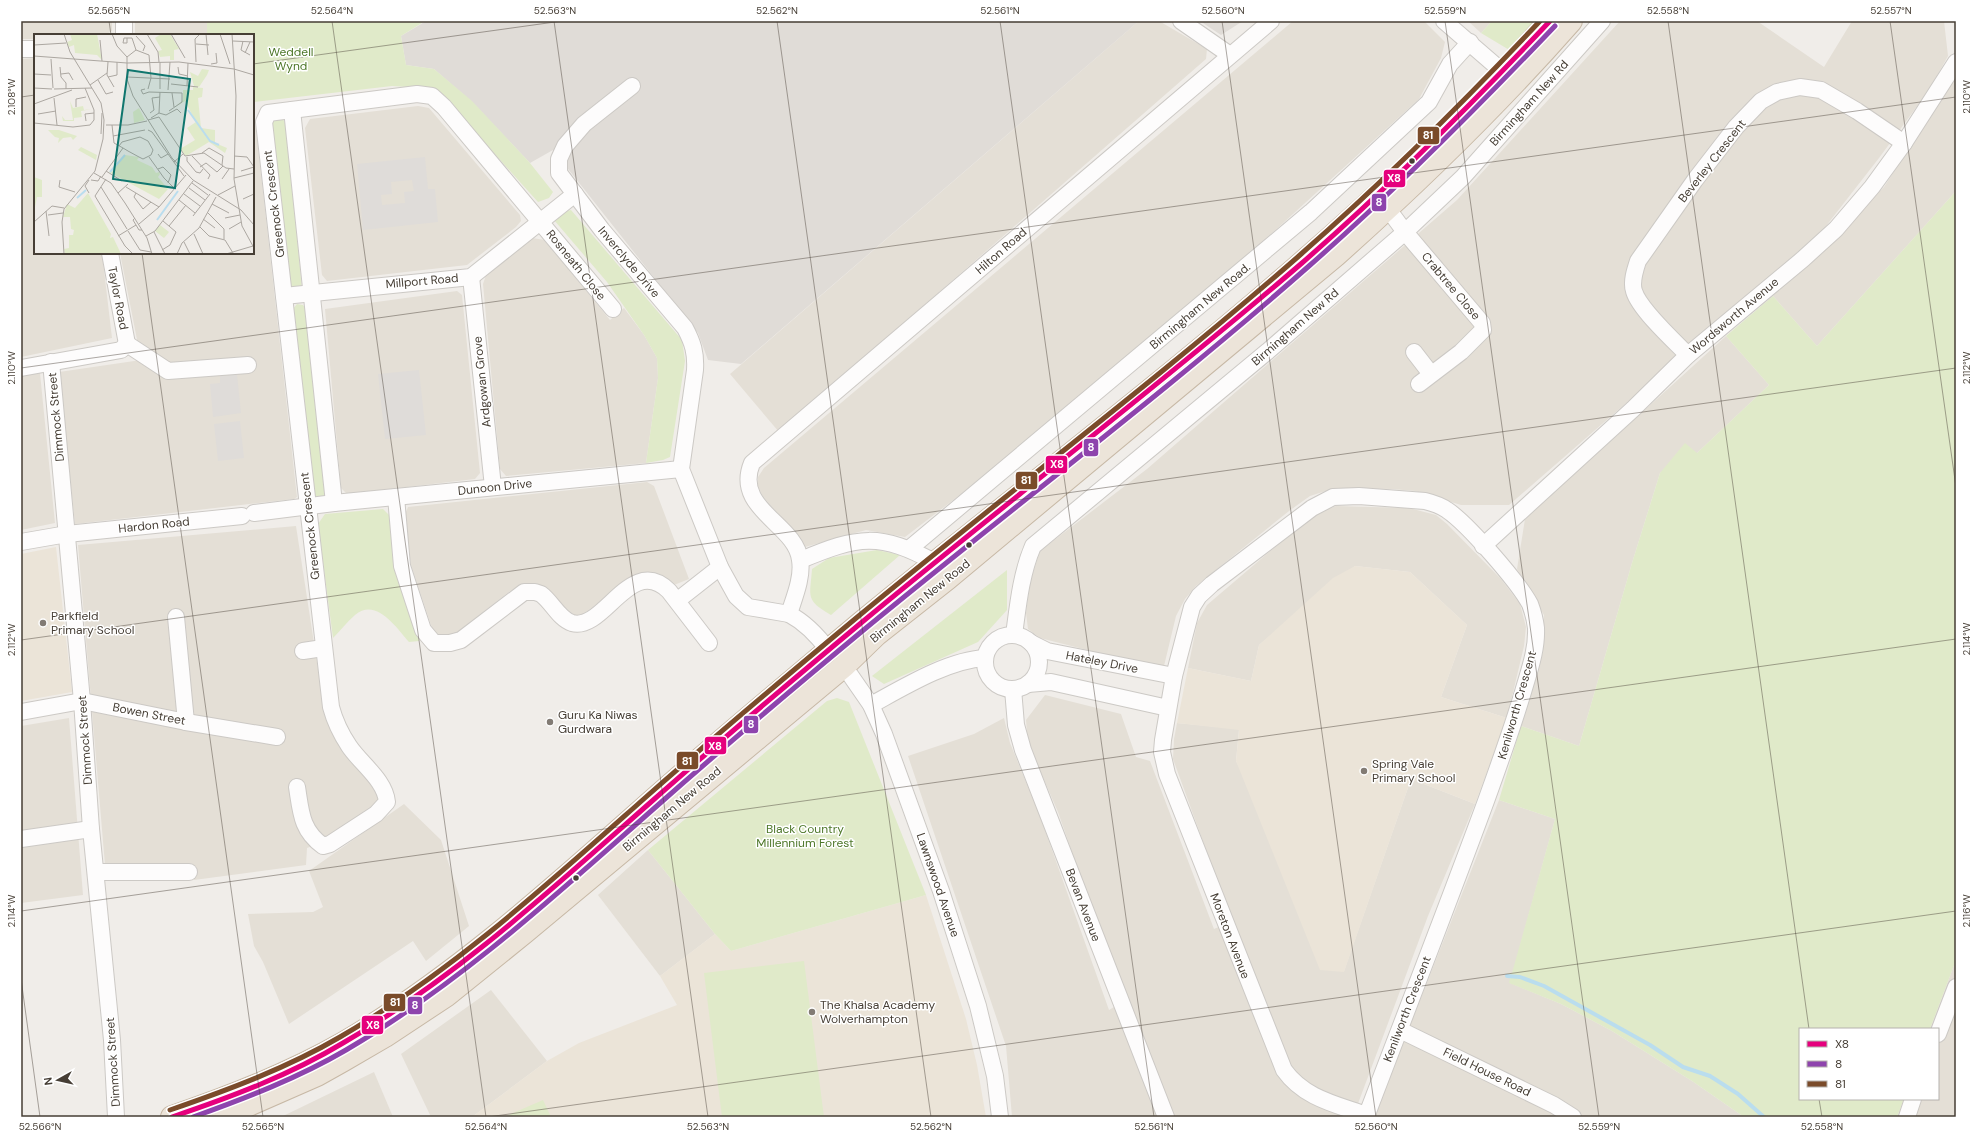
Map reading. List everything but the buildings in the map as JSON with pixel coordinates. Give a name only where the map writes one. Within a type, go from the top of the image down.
[{"type":"highway","name":"Birmingham New Road","points":[[221,1117],[250,1112],[342,1062],[385,1036],[447,995],[525,932],[844,666],[877,634],[948,578],[1282,300],[1388,209],[1509,78],[1550,21]]},
{"type":"highway","name":"Birmingham New Road","points":[[172,1117],[242,1092],[312,1060],[345,1042],[436,982],[468,957],[584,862],[758,708],[1102,429],[1318,249],[1571,21]]},
{"type":"highway","points":[[829,651],[844,666]]},
{"type":"street","points":[[124,21],[124,34]]},
{"type":"street","points":[[1181,21],[1230,55]]},
{"type":"street","name":"Hilton Road","points":[[800,560],[797,548],[757,503],[749,490],[749,471],[752,463],[1271,21]]},
{"type":"street","points":[[1444,21],[1470,42],[1509,78]]},
{"type":"street","name":"Birmingham New Rd","points":[[1014,635],[1026,561],[1033,546],[1268,351],[1405,232],[1463,177],[1602,21]]},
{"type":"street","name":"Birmingham New Road.","points":[[909,549],[1311,212],[1429,102],[1450,64],[1470,42]]},
{"type":"street","points":[[21,49],[34,49]]},
{"type":"street","name":"Wordsworth Avenue","points":[[1483,546],[1633,409],[1688,355],[1803,259],[1836,229],[1872,187],[1904,143],[1956,62]]},
{"type":"street","name":"Inverclyde Drive","points":[[632,86],[584,124],[565,146],[559,159],[559,173],[602,230],[685,328],[693,342],[696,357],[695,370],[681,468]]},
{"type":"street","name":"Beverley Crescent","points":[[1688,355],[1643,307],[1634,291],[1634,275],[1638,261],[1695,180],[1736,127],[1761,101],[1777,92],[1800,87],[1821,90],[1857,111],[1904,143]]},
{"type":"street","name":"Greenock Crescent","points":[[297,787],[302,820],[312,839],[323,846],[330,844],[376,814],[387,802],[386,795],[375,778],[350,747],[337,727],[331,707],[323,648],[264,122],[268,113],[417,94],[432,96],[444,107],[540,221]]},
{"type":"street","points":[[292,110],[334,503]]},
{"type":"street","name":"Millport Road","points":[[284,296],[471,277],[575,194]]},
{"type":"street","name":"Crabtree Close","points":[[1388,209],[1405,232],[1482,323],[1483,330],[1461,352],[1418,384]]},
{"type":"street","name":"Rosneath Close","points":[[540,221],[613,310]]},
{"type":"street","name":"Taylor Road","points":[[110,254],[127,344]]},
{"type":"street","name":"Ardgowan Grove","points":[[471,277],[493,487]]},
{"type":"street","points":[[21,368],[121,350],[125,348],[127,344],[168,371],[248,366]]},
{"type":"street","points":[[1414,352],[1431,374]]},
{"type":"street","name":"Dimmock Street","points":[[51,362],[82,701],[91,829],[112,1040],[116,1117]]},
{"type":"street","points":[[681,468],[720,567],[736,596],[748,606],[789,614],[805,624],[820,638],[829,651]]},
{"type":"street","name":"Dunoon Drive","points":[[308,506],[681,468]]},
{"type":"street","name":"Kenilworth Crescent","points":[[1168,708],[1188,619],[1199,596],[1212,584],[1312,508],[1333,497],[1359,496],[1411,499],[1435,503],[1458,518],[1506,572],[1529,603],[1534,614],[1536,642],[1531,666],[1512,732],[1400,1030],[1366,1116]]},
{"type":"street","points":[[396,497],[402,566],[423,630],[434,643],[450,643],[461,640],[524,592],[535,592],[540,594],[567,621],[578,624],[591,619],[632,585],[639,582],[654,581],[662,584],[678,600],[710,643]]},
{"type":"street","name":"Hardon Road","points":[[21,542],[67,534],[248,515],[308,506]]},
{"type":"street","points":[[789,614],[797,585],[800,560],[842,543],[872,540],[894,543],[936,563]]},
{"type":"street","points":[[678,600],[720,567]]},
{"type":"street","points":[[176,617],[186,722]]},
{"type":"street","points":[[1020,686],[1033,679],[1039,665],[1036,650],[1031,643],[1024,638],[1014,635],[1001,637],[994,642],[986,652],[985,658],[987,672],[991,679],[1005,688],[1051,682],[1168,708]]},
{"type":"street","name":"Hateley Drive","points":[[1031,643],[1047,651],[1174,676]]},
{"type":"street","points":[[303,651],[323,648]]},
{"type":"street","points":[[871,705],[924,677],[973,659],[985,658]]},
{"type":"street","name":"Lawnswood Avenue","points":[[844,666],[871,705],[906,792],[978,1006],[995,1076],[1000,1117]]},
{"type":"street","name":"Bevan Avenue","points":[[1020,686],[1016,725],[1023,750],[1166,1117]]},
{"type":"street","name":"Bowen Street","points":[[21,712],[82,701],[186,722],[277,737]]},
{"type":"street","name":"Moreton Avenue","points":[[1168,708],[1162,752],[1167,774],[1278,1058],[1293,1082],[1302,1090],[1366,1116]]},
{"type":"street","points":[[21,839],[91,829]]},
{"type":"street","points":[[96,872],[189,872]]},
{"type":"street","points":[[1939,1031],[1956,987]]},
{"type":"street","name":"Field House Road","points":[[1400,1030],[1552,1111],[1573,1117]]},
{"type":"street","points":[[1907,1117],[1913,1100]]},
{"type":"shaded area","points":[[21,21],[112,21],[112,31],[107,34],[34,34],[34,39],[21,39]]},
{"type":"shaded area","points":[[135,21],[207,21],[207,34],[135,34]]},
{"type":"shaded area","points":[[426,21],[1139,21],[741,364],[708,360],[698,333],[553,150],[530,163],[472,102],[434,69],[406,65],[401,36]]},
{"type":"shaded area","points":[[1139,21],[1159,21],[1207,49],[1206,59],[779,432],[730,374]]},
{"type":"shaded area","points":[[1200,21],[1243,21],[1221,35]]},
{"type":"shaded area","points":[[1293,21],[1424,21],[1445,42],[1441,58],[1419,99],[1169,327],[1016,452],[905,537],[866,530],[805,547],[762,495],[758,486],[758,477],[764,468]]},
{"type":"shaded area","points":[[1468,21],[1492,21],[1481,33]]},
{"type":"shaded area","points":[[1620,21],[1757,21],[1824,67],[1852,21],[1944,21],[1948,56],[1929,90],[1879,158],[1819,235],[1509,505],[1461,505],[1415,491],[1392,489],[1335,488],[1310,496],[1289,511],[1196,586],[1185,599],[1176,616],[1164,666],[1099,653],[1040,638],[1028,629],[1026,613],[1030,582],[1040,551],[1147,469],[1457,200]]},
{"type":"shaded area","points":[[34,58],[34,254],[102,254],[112,338],[21,357],[21,59]]},
{"type":"shaded area","points":[[1956,76],[1956,191],[1817,346],[1773,296],[1884,187]]},
{"type":"shaded area","points":[[418,106],[429,108],[520,215],[521,221],[516,227],[467,265],[327,281],[322,275],[305,128],[310,119]]},
{"type":"shaded area","points":[[254,111],[297,497],[294,499],[75,524],[59,372],[141,360],[120,254],[254,254]]},
{"type":"shaded area","points":[[425,157],[428,189],[435,189],[438,222],[363,230],[357,164]],"holes":[[[412,180],[414,191],[404,192],[405,203],[382,205],[381,195],[392,194],[391,182]]]},
{"type":"shaded area","points":[[532,238],[545,240],[610,320],[624,308],[644,335],[657,358],[658,378],[646,463],[506,476],[500,469],[483,284],[486,275]]},
{"type":"shaded area","points":[[457,291],[462,295],[480,473],[475,479],[347,494],[341,488],[325,309]]},
{"type":"shaded area","points":[[1726,336],[1769,385],[1697,453],[1660,473],[1632,563],[1579,746],[1521,726],[1543,652],[1544,615],[1517,569],[1525,519]]},
{"type":"shaded area","points":[[419,370],[426,435],[385,439],[378,374]]},
{"type":"shaded area","points":[[40,373],[55,523],[21,530],[21,376]]},
{"type":"shaded area","points":[[237,374],[241,413],[213,417],[210,384],[220,383],[220,376]]},
{"type":"shaded area","points":[[240,421],[244,458],[218,461],[214,424]]},
{"type":"shaded area","points":[[647,482],[654,486],[689,579],[674,585],[661,576],[643,572],[627,580],[584,614],[575,616],[553,596],[525,585],[509,592],[455,634],[447,637],[433,631],[411,565],[404,517],[408,507]]},
{"type":"shaded area","points":[[1336,506],[1409,508],[1436,515],[1447,524],[1501,579],[1520,604],[1526,627],[1524,646],[1507,718],[1441,697],[1467,625],[1410,572],[1355,566],[1259,645],[1251,681],[1188,668],[1197,623],[1207,605],[1302,524],[1318,513]]},
{"type":"shaded area","points":[[296,526],[324,708],[383,799],[328,840],[307,848],[306,865],[194,880],[193,865],[105,865],[78,545]]},
{"type":"shaded area","name":"Parkfield Primary School","points":[[56,547],[72,692],[21,701],[21,554]]},
{"type":"shaded area","name":"Spring Vale Primary School","points":[[1355,566],[1410,572],[1467,625],[1441,697],[1507,718],[1475,804],[1411,779],[1344,972],[1320,970],[1236,761],[1239,730],[1177,723],[1188,668],[1251,681],[1259,645],[1333,578]]},
{"type":"shaded area","points":[[1045,695],[1121,714],[1136,757],[1150,761],[1214,929],[1232,921],[1173,759],[1174,739],[1177,723],[1239,729],[1236,761],[1344,971],[1411,779],[1475,804],[1428,916],[1353,1117],[1012,1117],[1006,1046],[908,756],[974,734],[1004,718],[1010,743],[1041,819],[1109,1010],[1124,1001],[1058,812],[1028,743],[1026,720]]},
{"type":"shaded area","points":[[69,718],[83,895],[21,903],[21,726]]},
{"type":"shaded area","points":[[1499,800],[1555,819],[1510,983],[1561,1004],[1612,1031],[1692,1081],[1744,1117],[1374,1117]]},
{"type":"shaded area","points":[[404,804],[441,840],[469,926],[426,961],[413,941],[289,1024],[263,962],[254,946],[248,914],[313,912],[323,907],[309,871]]},
{"type":"shaded area","points":[[648,850],[715,934],[660,976],[598,895]]},
{"type":"shaded area","name":"The Khalsa Academy Wolverhampton","points":[[926,895],[966,1019],[977,1065],[986,1117],[472,1117],[547,1061],[579,1043],[677,1005],[660,976],[715,934],[731,951]]},
{"type":"shaded area","points":[[1956,960],[1956,1117],[1897,1117],[1904,1100],[1939,1100],[1939,1028],[1930,1028]]},
{"type":"shaded area","points":[[491,990],[547,1061],[472,1117],[431,1117],[401,1054]]},
{"type":"shaded area","points":[[374,1072],[393,1117],[281,1117]]},
{"type":"green space","name":"Weddell Wynd","points":[[207,21],[425,21],[401,36],[406,65],[434,69],[472,101],[530,163],[553,192],[549,198],[538,202],[438,91],[426,88],[392,86],[254,102],[254,34],[207,34]]},
{"type":"green space","points":[[1492,21],[1538,21],[1511,51],[1481,33]]},
{"type":"green space","points":[[283,119],[287,127],[302,290],[290,291],[272,121]]},
{"type":"green space","points":[[1956,191],[1956,960],[1930,1028],[1799,1028],[1799,1100],[1904,1100],[1897,1117],[1744,1117],[1692,1081],[1612,1031],[1561,1004],[1509,983],[1510,978],[1507,977],[1507,974],[1512,973],[1555,819],[1499,800],[1521,726],[1579,746],[1632,563],[1660,473],[1685,443],[1697,453],[1769,385],[1726,336],[1773,296],[1817,346]]},
{"type":"green space","points":[[571,210],[682,340],[685,361],[670,457],[663,460],[646,463],[658,378],[657,358],[644,335],[607,282],[554,220],[564,212]]},
{"type":"green space","points":[[297,304],[303,305],[306,310],[325,496],[319,499],[312,497],[293,309]]},
{"type":"green space","points":[[383,509],[391,517],[395,570],[419,641],[409,642],[385,616],[370,610],[363,610],[355,615],[333,638],[318,524],[325,514]]},
{"type":"green space","points":[[877,550],[900,555],[831,615],[813,601],[810,592],[812,569],[829,558]]},
{"type":"green space","points":[[1007,570],[1007,610],[978,642],[884,684],[872,676]]},
{"type":"green space","name":"Black Country Millennium Forest","points":[[837,698],[849,702],[926,895],[731,951],[715,934],[648,850],[827,701]]},
{"type":"green space","points":[[804,961],[824,1117],[722,1117],[704,973]]},
{"type":"green space","points":[[543,1100],[551,1117],[504,1117]]},
{"type":"waterway","points":[[1507,976],[1520,977],[1544,986],[1650,1045],[1683,1067],[1710,1076],[1738,1094],[1764,1117]]},
{"type":"transit line","name":"81","points":[[170,1110],[257,1078],[299,1059],[340,1037],[381,1012],[421,984],[499,925],[573,862],[697,752],[828,641],[1134,394],[1300,255],[1423,141],[1540,21]]},
{"type":"transit line","name":"X8","points":[[172,1117],[216,1102],[260,1084],[323,1055],[385,1018],[464,961],[503,930],[834,645],[1193,355],[1302,263],[1429,145],[1550,21]]},
{"type":"transit line","name":"8","points":[[193,1117],[271,1087],[309,1070],[346,1050],[429,996],[508,935],[584,871],[709,760],[866,628],[1089,449],[1255,313],[1373,208],[1435,149],[1555,26]]},
{"type":"place","name":"Parkfield Primary School","points":[[43,623]]},
{"type":"place","name":"Guru Ka Niwas Gurdwara","points":[[550,722]]},
{"type":"place","name":"Spring Vale Primary School","points":[[1364,771]]},
{"type":"place","name":"The Khalsa Academy Wolverhampton","points":[[812,1012]]}]
